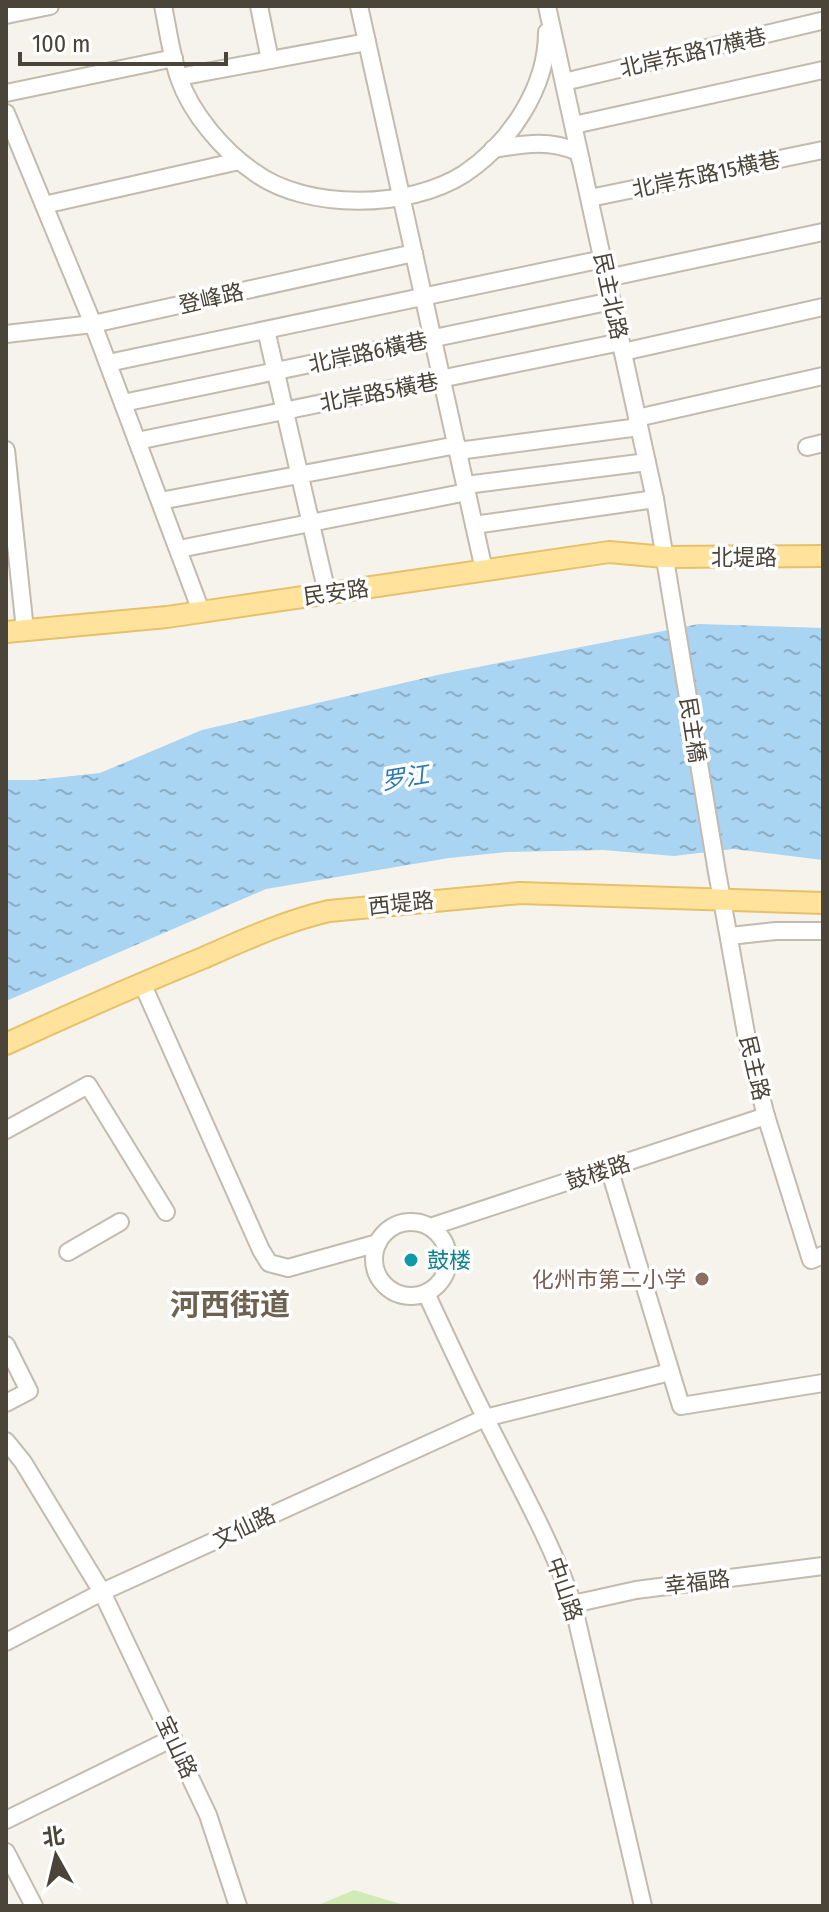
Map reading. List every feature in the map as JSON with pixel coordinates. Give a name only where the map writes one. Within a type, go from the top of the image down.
[{"type":"main road","name":"民安路","points":[[16,631],[201,611],[609,552],[665,557]]},
{"type":"main road","name":"北堤路","points":[[665,557],[823,556]]},
{"type":"main road","name":"西堤路","points":[[6,1044],[301,917],[357,907],[520,893],[823,903]]},
{"type":"street","points":[[6,15],[50,6]]},
{"type":"street","points":[[163,6],[179,77],[188,98],[210,130],[239,161],[275,185],[331,200],[373,200],[435,186],[463,174],[493,149],[512,128],[536,88],[547,51],[547,6]]},
{"type":"street","points":[[259,6],[270,60]]},
{"type":"street","points":[[359,6],[484,570]]},
{"type":"street","name":"民主北路","points":[[547,6],[655,499],[670,587]]},
{"type":"street","name":"北岸东路17横巷","points":[[564,82],[821,17]]},
{"type":"street","points":[[179,77],[367,42]]},
{"type":"street","points":[[6,93],[174,58]]},
{"type":"street","points":[[574,125],[823,70]]},
{"type":"street","points":[[6,113],[93,324],[201,611]]},
{"type":"street","points":[[493,149],[538,142],[561,144],[578,152],[585,174]]},
{"type":"street","name":"北岸东路15横巷","points":[[590,198],[823,150]]},
{"type":"street","points":[[44,205],[239,161]]},
{"type":"street","points":[[607,278],[823,232]]},
{"type":"street","name":"登峰路","points":[[6,334],[93,324],[414,253]]},
{"type":"street","points":[[108,363],[603,259]]},
{"type":"street","name":"北岸路6橫巷","points":[[123,403],[612,301]]},
{"type":"street","name":"北岸路5橫巷","points":[[137,441],[823,307]]},
{"type":"street","points":[[266,330],[327,593]]},
{"type":"street","points":[[160,501],[457,448],[638,423],[823,376]]},
{"type":"street","points":[[6,450],[16,631]]},
{"type":"street","points":[[179,549],[466,489],[647,462]]},
{"type":"street","points":[[474,525],[655,499]]},
{"type":"street","name":"民主橋","points":[[670,587],[717,872]]},
{"type":"street","name":"民主路","points":[[717,872],[749,1050],[766,1116],[817,1258]]},
{"type":"street","points":[[730,936],[776,931],[823,931]]},
{"type":"street","points":[[142,983],[255,1239],[269,1263],[288,1268],[378,1243]]},
{"type":"street","points":[[6,1130],[88,1085],[166,1212]]},
{"type":"street","name":"鼓楼路","points":[[430,1227],[766,1116]]},
{"type":"street","points":[[609,1168],[681,1406],[823,1383]]},
{"type":"street","points":[[68,1252],[120,1222]]},
{"type":"street","points":[[417,1222],[430,1227],[438,1233],[449,1255],[443,1278],[426,1293],[405,1295],[385,1285],[375,1265],[378,1243],[386,1232],[403,1223],[417,1222]]},
{"type":"street","name":"中山路","points":[[426,1293],[485,1418],[522,1486],[573,1604],[643,1906]]},
{"type":"street","points":[[6,1345],[29,1391],[6,1403]]},
{"type":"street","name":"文仙路","points":[[6,1642],[102,1592],[485,1418],[670,1372]]},
{"type":"street","name":"宝山路","points":[[6,1441],[23,1462],[102,1592],[208,1815],[238,1906]]},
{"type":"street","name":"幸福路","points":[[573,1604],[636,1590],[823,1566]]},
{"type":"street","points":[[6,1820],[173,1738]]},
{"type":"street","points":[[6,1852],[34,1906]]},
{"type":"green space","points":[[354,1890],[407,1906],[316,1906]]},
{"type":"water","name":"罗江","points":[[699,624],[823,628],[823,860],[733,849],[674,856],[603,850],[507,852],[449,858],[266,889],[6,1001],[6,780],[100,773],[202,730],[442,674]]},
{"type":"place","name":"鼓楼","points":[[411,1260]]},
{"type":"place","name":"化州市第二小学","points":[[702,1279]]},
{"type":"district","name":"河西街道","points":[[230,1305]]}]
